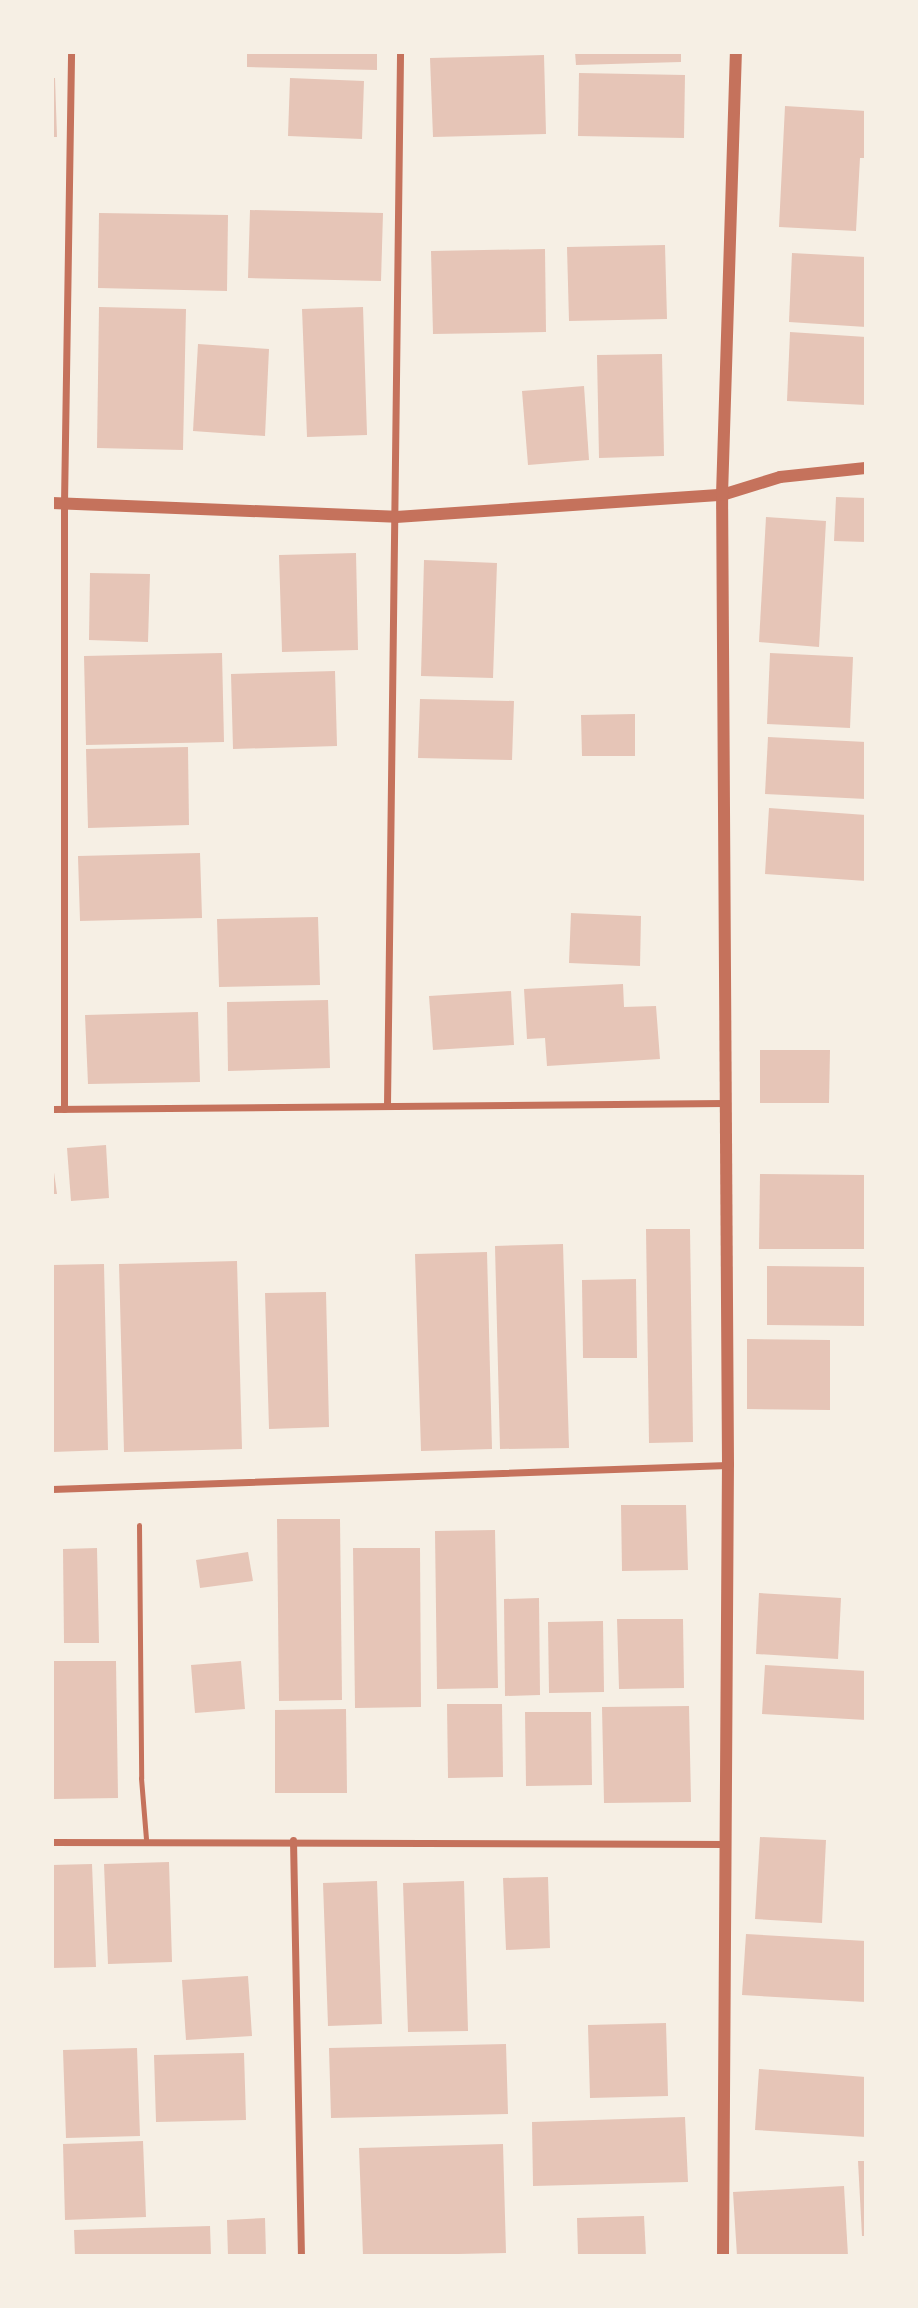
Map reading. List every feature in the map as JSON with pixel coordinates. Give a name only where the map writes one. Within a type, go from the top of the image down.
[{"type":"street","points":[[64,1109],[58,503],[71,52]]},
{"type":"street","points":[[387,1105],[400,52]]},
{"type":"street","points":[[723,2256],[728,1465],[723,1102],[722,495],[736,52]]},
{"type":"street","points":[[58,503],[396,517],[722,495],[780,477],[866,468]]},
{"type":"street","points":[[52,1109],[723,1102]]},
{"type":"street","points":[[52,1489],[728,1465]]},
{"type":"street","points":[[52,1842],[146,1839],[727,1844]]},
{"type":"street","points":[[293,1840],[302,2256]]},
{"type":"lane","points":[[139,1525],[141,1778],[146,1839]]},
{"type":"building","points":[[247,52],[377,52],[377,70],[247,67]]},
{"type":"building","points":[[575,52],[681,52],[681,62],[576,65]]},
{"type":"building","points":[[544,55],[546,134],[433,137],[430,58]]},
{"type":"building","points":[[579,73],[685,75],[684,138],[578,136]]},
{"type":"building","points":[[52,78],[55,78],[57,137],[52,137]]},
{"type":"building","points":[[290,78],[364,81],[362,139],[288,136]]},
{"type":"building","points":[[785,106],[866,111],[866,158],[860,158],[856,231],[779,227]]},
{"type":"building","points":[[250,210],[383,213],[381,281],[248,278]]},
{"type":"building","points":[[99,213],[228,215],[227,291],[98,288]]},
{"type":"building","points":[[665,245],[667,319],[569,321],[567,247]]},
{"type":"building","points":[[545,249],[546,332],[433,334],[431,251]]},
{"type":"building","points":[[792,253],[866,257],[866,327],[789,322]]},
{"type":"building","points":[[99,307],[186,309],[183,450],[97,448]]},
{"type":"building","points":[[363,307],[367,435],[307,437],[302,309]]},
{"type":"building","points":[[790,332],[866,337],[866,405],[787,401]]},
{"type":"building","points":[[198,344],[269,349],[265,436],[193,431]]},
{"type":"building","points":[[662,354],[664,456],[599,458],[597,355]]},
{"type":"building","points":[[584,386],[589,460],[528,465],[522,391]]},
{"type":"building","points":[[836,497],[866,498],[866,542],[834,541]]},
{"type":"building","points":[[766,517],[826,521],[819,647],[759,642]]},
{"type":"building","points":[[356,553],[358,650],[282,652],[279,555]]},
{"type":"building","points":[[424,560],[497,563],[493,678],[421,676]]},
{"type":"building","points":[[90,573],[150,574],[148,642],[89,640]]},
{"type":"building","points":[[222,653],[224,742],[86,745],[84,656]]},
{"type":"building","points":[[770,653],[853,657],[850,728],[767,724]]},
{"type":"building","points":[[335,671],[337,746],[233,749],[231,674]]},
{"type":"building","points":[[420,699],[514,701],[512,760],[418,758]]},
{"type":"building","points":[[635,714],[635,756],[582,756],[581,715]]},
{"type":"building","points":[[768,737],[866,742],[866,799],[765,794]]},
{"type":"building","points":[[188,747],[189,825],[88,828],[86,749]]},
{"type":"building","points":[[769,808],[866,815],[866,881],[765,874]]},
{"type":"building","points":[[200,853],[202,918],[80,921],[78,856]]},
{"type":"building","points":[[571,913],[641,916],[640,966],[569,963]]},
{"type":"building","points":[[318,917],[320,985],[219,987],[217,919]]},
{"type":"building","points":[[623,984],[624,1007],[656,1006],[660,1059],[547,1066],[545,1038],[527,1039],[524,989]]},
{"type":"building","points":[[511,991],[514,1045],[433,1050],[429,996]]},
{"type":"building","points":[[328,1000],[330,1068],[228,1071],[227,1002]]},
{"type":"building","points":[[198,1012],[200,1082],[88,1084],[85,1015]]},
{"type":"building","points":[[760,1050],[830,1050],[829,1103],[760,1103]]},
{"type":"building","points":[[106,1145],[109,1198],[71,1201],[67,1148]]},
{"type":"building","points":[[52,1158],[57,1194],[52,1194]]},
{"type":"building","points":[[760,1174],[866,1175],[866,1249],[759,1249]]},
{"type":"building","points":[[646,1229],[690,1229],[693,1442],[649,1443]]},
{"type":"building","points":[[563,1244],[569,1448],[500,1449],[495,1246]]},
{"type":"building","points":[[487,1252],[492,1449],[421,1451],[415,1254]]},
{"type":"building","points":[[237,1261],[242,1449],[124,1452],[119,1264]]},
{"type":"building","points":[[104,1264],[108,1450],[52,1452],[52,1265]]},
{"type":"building","points":[[767,1266],[866,1267],[866,1326],[767,1325]]},
{"type":"building","points":[[636,1279],[637,1358],[583,1358],[582,1280]]},
{"type":"building","points":[[326,1292],[329,1427],[269,1429],[265,1293]]},
{"type":"building","points":[[747,1339],[830,1340],[830,1410],[747,1409]]},
{"type":"building","points":[[621,1505],[686,1505],[688,1570],[622,1571]]},
{"type":"building","points":[[277,1519],[340,1519],[342,1700],[279,1701]]},
{"type":"building","points":[[495,1530],[498,1688],[437,1689],[435,1531]]},
{"type":"building","points":[[97,1548],[99,1643],[64,1643],[63,1549]]},
{"type":"building","points":[[353,1548],[420,1548],[421,1707],[355,1708]]},
{"type":"building","points":[[248,1552],[253,1581],[200,1588],[196,1560]]},
{"type":"building","points":[[759,1593],[841,1598],[838,1659],[756,1654]]},
{"type":"building","points":[[539,1598],[540,1695],[505,1696],[504,1599]]},
{"type":"building","points":[[617,1619],[683,1619],[684,1688],[619,1689]]},
{"type":"building","points":[[603,1621],[604,1692],[549,1693],[548,1622]]},
{"type":"building","points":[[52,1661],[116,1661],[118,1798],[54,1799]]},
{"type":"building","points":[[241,1661],[245,1709],[195,1713],[191,1665]]},
{"type":"building","points":[[765,1665],[866,1671],[866,1720],[762,1714]]},
{"type":"building","points":[[447,1704],[502,1704],[503,1777],[448,1778]]},
{"type":"building","points":[[689,1706],[691,1802],[604,1803],[602,1707]]},
{"type":"building","points":[[346,1709],[347,1793],[275,1793],[275,1710]]},
{"type":"building","points":[[525,1712],[591,1712],[592,1785],[526,1786]]},
{"type":"building","points":[[760,1837],[826,1840],[822,1923],[755,1919]]},
{"type":"building","points":[[169,1862],[172,1962],[108,1964],[104,1864]]},
{"type":"building","points":[[92,1864],[96,1967],[52,1968],[52,1865]]},
{"type":"building","points":[[548,1877],[550,1948],[506,1950],[503,1878]]},
{"type":"building","points":[[377,1881],[382,2024],[328,2026],[323,1883]]},
{"type":"building","points":[[464,1881],[468,2031],[408,2032],[403,1883]]},
{"type":"building","points":[[746,1934],[866,1941],[866,2002],[742,1995]]},
{"type":"building","points":[[248,1976],[252,2036],[186,2040],[182,1980]]},
{"type":"building","points":[[666,2023],[668,2096],[590,2098],[588,2025]]},
{"type":"building","points":[[506,2044],[508,2114],[331,2118],[329,2048]]},
{"type":"building","points":[[137,2048],[140,2136],[66,2138],[63,2050]]},
{"type":"building","points":[[244,2053],[246,2120],[156,2122],[154,2055]]},
{"type":"building","points":[[759,2069],[866,2077],[866,2137],[755,2130]]},
{"type":"building","points":[[685,2117],[688,2182],[533,2186],[532,2122]]},
{"type":"building","points":[[143,2141],[146,2217],[65,2220],[63,2144]]},
{"type":"building","points":[[503,2144],[506,2253],[363,2256],[359,2148]]},
{"type":"building","points":[[858,2161],[866,2161],[866,2236],[862,2236]]},
{"type":"building","points":[[844,2186],[848,2256],[737,2256],[733,2192]]},
{"type":"building","points":[[644,2216],[646,2256],[578,2256],[577,2218]]},
{"type":"building","points":[[265,2218],[266,2256],[228,2256],[227,2220]]},
{"type":"building","points":[[210,2226],[211,2256],[75,2256],[74,2230]]}]
